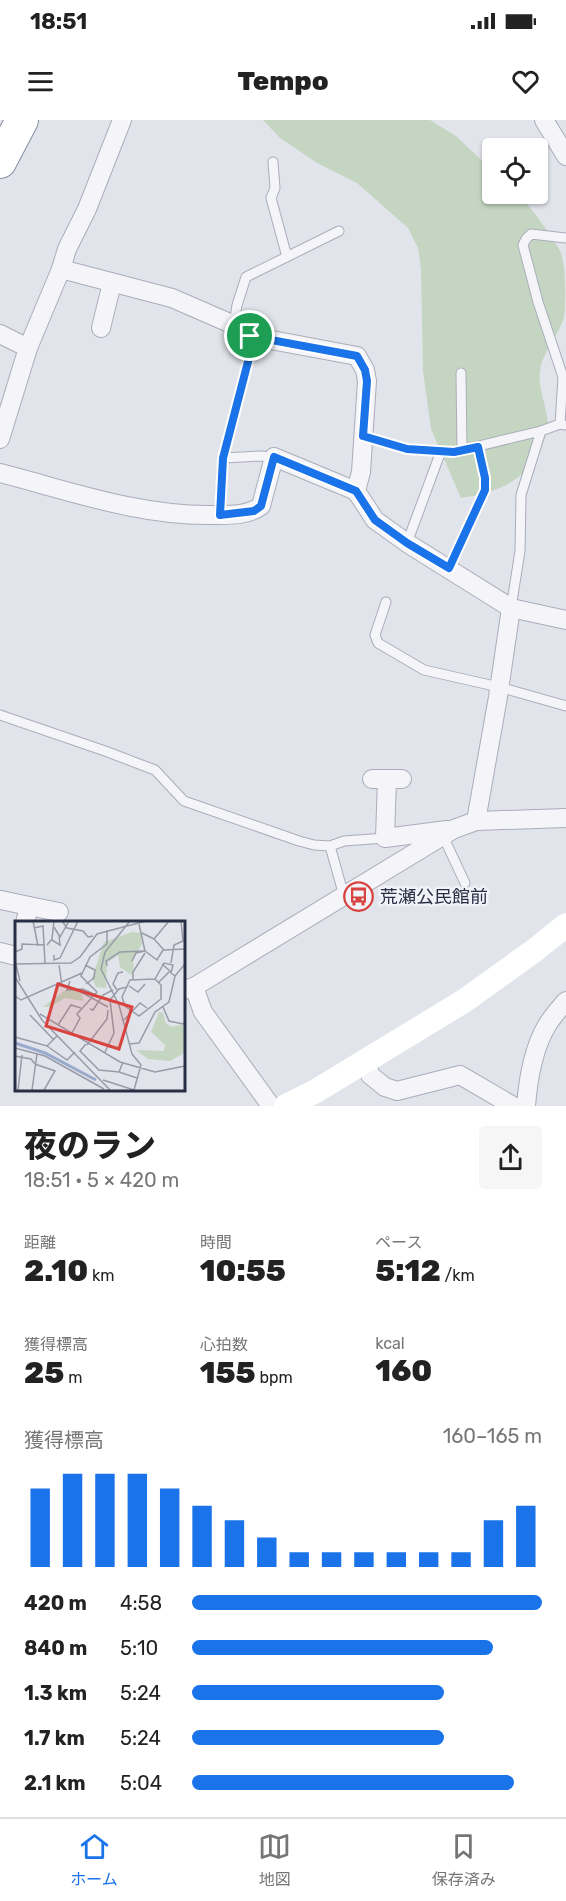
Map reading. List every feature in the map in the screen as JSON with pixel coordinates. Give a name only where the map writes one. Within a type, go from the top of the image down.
[{"type":"highway","points":[[0,162],[22,120]]},
{"type":"street","points":[[0,440],[28,348],[122,120]]},
{"type":"street","points":[[544,120],[566,156]]},
{"type":"street","points":[[61,269],[172,298],[234,325],[250,336],[357,356],[365,370],[367,381],[361,472],[356,491]]},
{"type":"street","points":[[101,328],[112,283]]},
{"type":"street","points":[[0,334],[28,348]]},
{"type":"street","points":[[0,473],[132,508],[183,515],[220,515],[254,511],[261,506],[274,457],[356,491],[375,520],[407,543],[511,608],[566,620]]},
{"type":"street","points":[[476,821],[511,608]]},
{"type":"street","points":[[387,779],[385,838],[448,832]]},
{"type":"street","points":[[271,1106],[203,1012],[189,988],[448,832],[476,821],[566,818]]},
{"type":"street","points":[[1,900],[27,914],[59,912]]},
{"type":"street","points":[[286,1106],[367,1061],[464,1001],[535,950],[566,924]]},
{"type":"street","points":[[0,952],[15,956]]},
{"type":"street","points":[[526,1106],[528,1082],[539,1045],[546,1027],[566,1000]]},
{"type":"street","points":[[367,1061],[370,1075],[385,1087],[397,1091],[460,1076],[513,1106]]},
{"type":"lane","points":[[273,162],[275,188],[271,198],[287,257]]},
{"type":"lane","points":[[234,325],[237,305],[246,277],[339,231]]},
{"type":"lane","points":[[363,436],[407,449],[454,452],[563,425],[563,377],[538,302],[524,245],[531,234],[566,237]]},
{"type":"lane","points":[[220,515],[223,458],[250,354],[250,336]]},
{"type":"lane","points":[[461,373],[462,451]]},
{"type":"lane","points":[[511,608],[520,551],[521,495],[541,431]]},
{"type":"lane","points":[[449,568],[485,490],[485,478],[478,447]]},
{"type":"lane","points":[[407,543],[441,452]]},
{"type":"lane","points":[[223,458],[274,457]]},
{"type":"lane","points":[[386,602],[375,635],[378,643],[424,670],[499,687],[566,706]]},
{"type":"lane","points":[[0,715],[155,770],[184,801],[299,841],[330,846],[344,841],[385,838]]},
{"type":"lane","points":[[448,832],[465,883]]},
{"type":"lane","points":[[330,846],[344,896]]},
{"type":"green space","points":[[263,120],[430,120],[456,136],[482,161],[482,204],[527,204],[548,232],[561,253],[565,293],[564,317],[544,356],[539,377],[548,427],[537,456],[521,475],[511,482],[475,496],[461,498],[431,429],[423,371],[421,270],[418,248],[408,228],[357,183],[317,163],[280,138]]},
{"type":"place","name":"荒瀬公民館前","points":[[359,897]]},
{"type":"route","points":[[250,336],[357,356],[365,370],[367,381],[363,436],[407,449],[454,452],[478,447],[485,478],[485,490],[449,568],[407,543],[375,520],[356,491],[274,457],[261,506],[254,511],[220,515],[223,458],[250,354],[250,336]]}]
